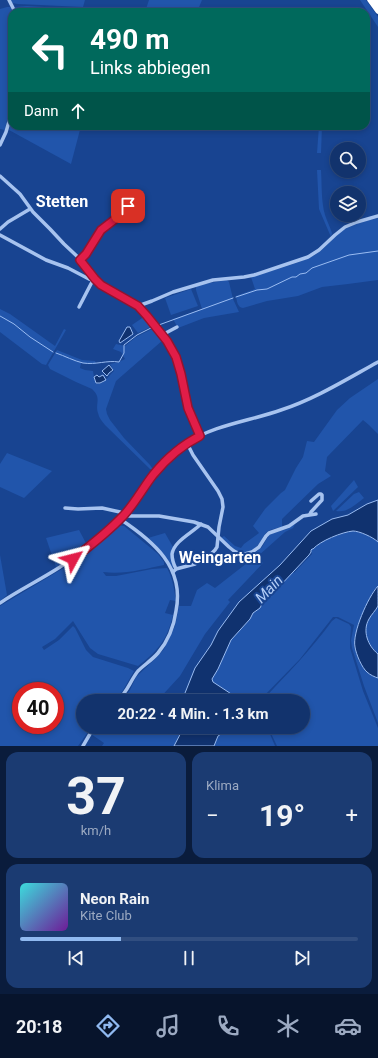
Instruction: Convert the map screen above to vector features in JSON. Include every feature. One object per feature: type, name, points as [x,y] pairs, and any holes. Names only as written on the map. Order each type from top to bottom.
[{"type":"highway","points":[[370,0],[378,10]]},
{"type":"highway","points":[[375,0],[378,4]]},
{"type":"street","points":[[0,145],[8,127]]},
{"type":"street","points":[[0,176],[20,194],[30,209],[80,260],[94,279]]},
{"type":"street","points":[[80,260],[86,254],[101,230],[128,206],[140,200]]},
{"type":"street","points":[[0,229],[8,222],[30,209]]},
{"type":"street","points":[[138,306],[195,285],[213,280],[254,275],[308,257],[319,250],[345,227],[378,216]]},
{"type":"street","points":[[0,235],[46,260],[94,279],[107,289],[138,306],[156,326],[176,357],[188,408],[200,436]]},
{"type":"street","points":[[80,307],[94,279]]},
{"type":"street","points":[[162,335],[177,327]]},
{"type":"street","points":[[0,603],[19,590],[73,559],[106,532],[120,519],[154,474],[169,458],[187,443],[220,428],[261,417],[296,404],[333,387],[378,362]]},
{"type":"street","points":[[174,571],[195,564],[210,555],[215,550],[217,547],[222,503],[219,493],[187,443]]},
{"type":"street","points":[[310,514],[322,500],[322,495],[319,494],[311,501]]},
{"type":"street","points":[[65,508],[102,508],[116,510],[130,516],[165,516],[201,524],[208,527],[234,552],[242,554],[248,554],[259,547],[269,533],[289,526],[303,516],[316,514]]},
{"type":"street","points":[[120,519],[154,545],[174,571]]},
{"type":"street","points":[[124,694],[136,673],[150,662],[161,648],[170,632],[175,618],[178,600],[172,558],[173,552],[183,538],[201,524]]},
{"type":"street","points":[[83,746],[90,734]]},
{"type":"shaded area","points":[[10,0],[85,0],[83,7],[18,4],[12,3]]},
{"type":"shaded area","points":[[149,0],[202,0],[199,8],[146,8]]},
{"type":"shaded area","points":[[360,0],[366,0],[378,17],[378,27],[370,15],[370,8],[365,8]]},
{"type":"shaded area","points":[[27,6],[62,8],[15,8]]},
{"type":"shaded area","points":[[7,7],[11,8],[8,8],[8,115],[5,130],[0,129],[0,9]]},
{"type":"shaded area","points":[[9,130],[80,130],[71,164]]},
{"type":"shaded area","points":[[319,130],[322,130],[321,153],[317,153]]},
{"type":"shaded area","points":[[317,170],[321,170],[323,204],[325,215],[332,233],[331,237],[319,209]]},
{"type":"shaded area","points":[[378,218],[378,280],[322,287],[298,296],[267,301],[243,308],[238,305],[236,296],[255,289],[251,277],[313,256],[321,251],[343,230]]},
{"type":"shaded area","points":[[227,280],[239,312],[204,318],[178,328],[173,319],[202,309],[196,290],[198,285]]},
{"type":"shaded area","points":[[191,289],[198,306],[171,315],[165,298]]},
{"type":"shaded area","points":[[0,309],[10,314],[55,346],[64,329],[66,330],[46,365],[42,364],[0,332]]},
{"type":"shaded area","points":[[145,316],[153,326],[138,333],[132,325]]},
{"type":"shaded area","points":[[154,328],[158,337],[163,340],[116,381],[106,409],[110,420],[124,438],[152,468],[156,468],[155,470],[150,469],[105,425],[98,415],[98,398],[92,389],[50,369],[48,365],[57,350],[82,360],[95,361],[96,364],[81,363],[80,368],[93,371],[96,384],[102,383],[114,371],[110,364],[125,359],[121,352],[113,349],[116,344],[125,346],[136,337]]},
{"type":"shaded area","points":[[378,379],[378,434],[363,420],[327,457],[325,471],[331,476],[318,484],[282,519],[282,527],[272,529],[267,532],[253,550],[248,552],[238,551],[229,546],[221,538],[224,536],[235,546],[241,548],[259,533],[253,526],[265,509],[285,490],[303,457],[307,441],[314,442],[337,410],[350,398]]},
{"type":"shaded area","points":[[7,453],[52,471],[24,498],[0,487],[0,464]]},
{"type":"shaded area","points":[[354,480],[358,487],[333,511],[331,506]]},
{"type":"shaded area","points":[[359,492],[364,498],[347,510],[336,511],[354,494]]},
{"type":"shaded area","points":[[295,524],[293,528],[285,532],[258,556],[263,563],[228,600],[230,602],[205,634],[180,676],[163,694],[127,694],[136,677],[164,649],[175,626],[179,606],[191,606],[197,590],[207,583],[215,588],[247,563],[242,557],[249,556],[256,552],[262,547],[269,535],[287,529]]},
{"type":"shaded area","points":[[117,525],[124,526],[158,554],[164,562],[164,565],[126,572],[103,572],[106,576],[116,576],[152,569],[167,568],[172,580],[176,601],[170,600],[165,613],[173,615],[171,624],[161,644],[138,666],[98,654],[90,648],[73,621],[55,639],[42,647],[44,650],[59,640],[73,626],[86,650],[93,657],[134,671],[122,692],[120,694],[76,694],[76,734],[87,734],[78,746],[0,746],[0,606],[67,566],[84,554]]},
{"type":"shaded area","points":[[79,530],[87,545],[56,567],[46,538]]},
{"type":"shaded area","points":[[352,531],[359,532],[373,538],[378,542],[378,586],[374,590],[355,637],[354,647],[360,662],[367,672],[378,678],[378,723],[352,648],[351,640],[354,625],[338,617],[333,617],[300,659],[266,694],[231,694],[213,682],[212,678],[218,669],[231,640],[250,619],[253,613],[260,608],[271,592],[278,588],[293,572],[294,573],[312,554],[311,550],[323,540]]},
{"type":"shaded area","points":[[165,533],[173,547],[174,567],[172,567],[161,551],[148,538]]},
{"type":"shaded area","points":[[0,555],[7,595],[0,601]]},
{"type":"shaded area","points":[[378,606],[378,654],[372,648],[368,640],[366,635],[366,626],[367,622]]},
{"type":"shaded area","points":[[336,618],[349,624],[351,627],[350,648],[363,691],[378,728],[378,746],[277,746],[271,734],[310,734],[310,694],[268,694],[316,642]]},
{"type":"shaded area","points":[[91,734],[180,734],[174,746],[102,746],[104,743]]},
{"type":"shaded area","points":[[221,734],[270,734],[275,746],[214,746],[218,736]]},
{"type":"water","points":[[127,327],[130,327],[133,334],[120,343],[119,341]]},
{"type":"water","points":[[109,365],[113,370],[107,376],[102,371]]},
{"type":"water","points":[[97,375],[99,377],[103,375],[106,380],[96,383],[94,377]]},
{"type":"water","name":"Main","points":[[378,500],[378,542],[373,538],[353,531],[337,535],[312,549],[309,555],[278,588],[271,592],[260,608],[253,613],[250,619],[231,640],[212,679],[213,682],[231,694],[185,694],[195,668],[211,645],[218,631],[239,602],[280,565],[311,531],[332,519],[348,515],[367,504]]},
{"type":"water","points":[[378,586],[378,606],[369,619],[366,633],[371,647],[378,654],[378,678],[370,674],[363,667],[355,647],[355,641],[358,624],[370,598]]},
{"type":"water","points":[[180,734],[221,734],[218,736],[214,746],[174,746]]},
{"type":"waterway","points":[[236,297],[257,290],[267,289],[292,277],[306,273],[312,268],[349,255],[378,251]]},
{"type":"waterway","points":[[156,326],[233,298]]},
{"type":"waterway","points":[[0,316],[14,324],[30,337],[53,352]]},
{"type":"waterway","points":[[56,353],[83,363],[119,362],[124,353],[124,345],[137,335],[153,327]]},
{"type":"district","name":"Stetten","points":[[62,201]]},
{"type":"district","name":"Weingarten","points":[[220,557]]},
{"type":"route","points":[[73,559],[111,528],[123,515],[154,474],[169,458],[187,443],[200,436],[188,408],[176,357],[167,341],[138,306],[101,285],[80,260],[86,254],[94,239],[104,226],[110,224],[128,206]]}]
